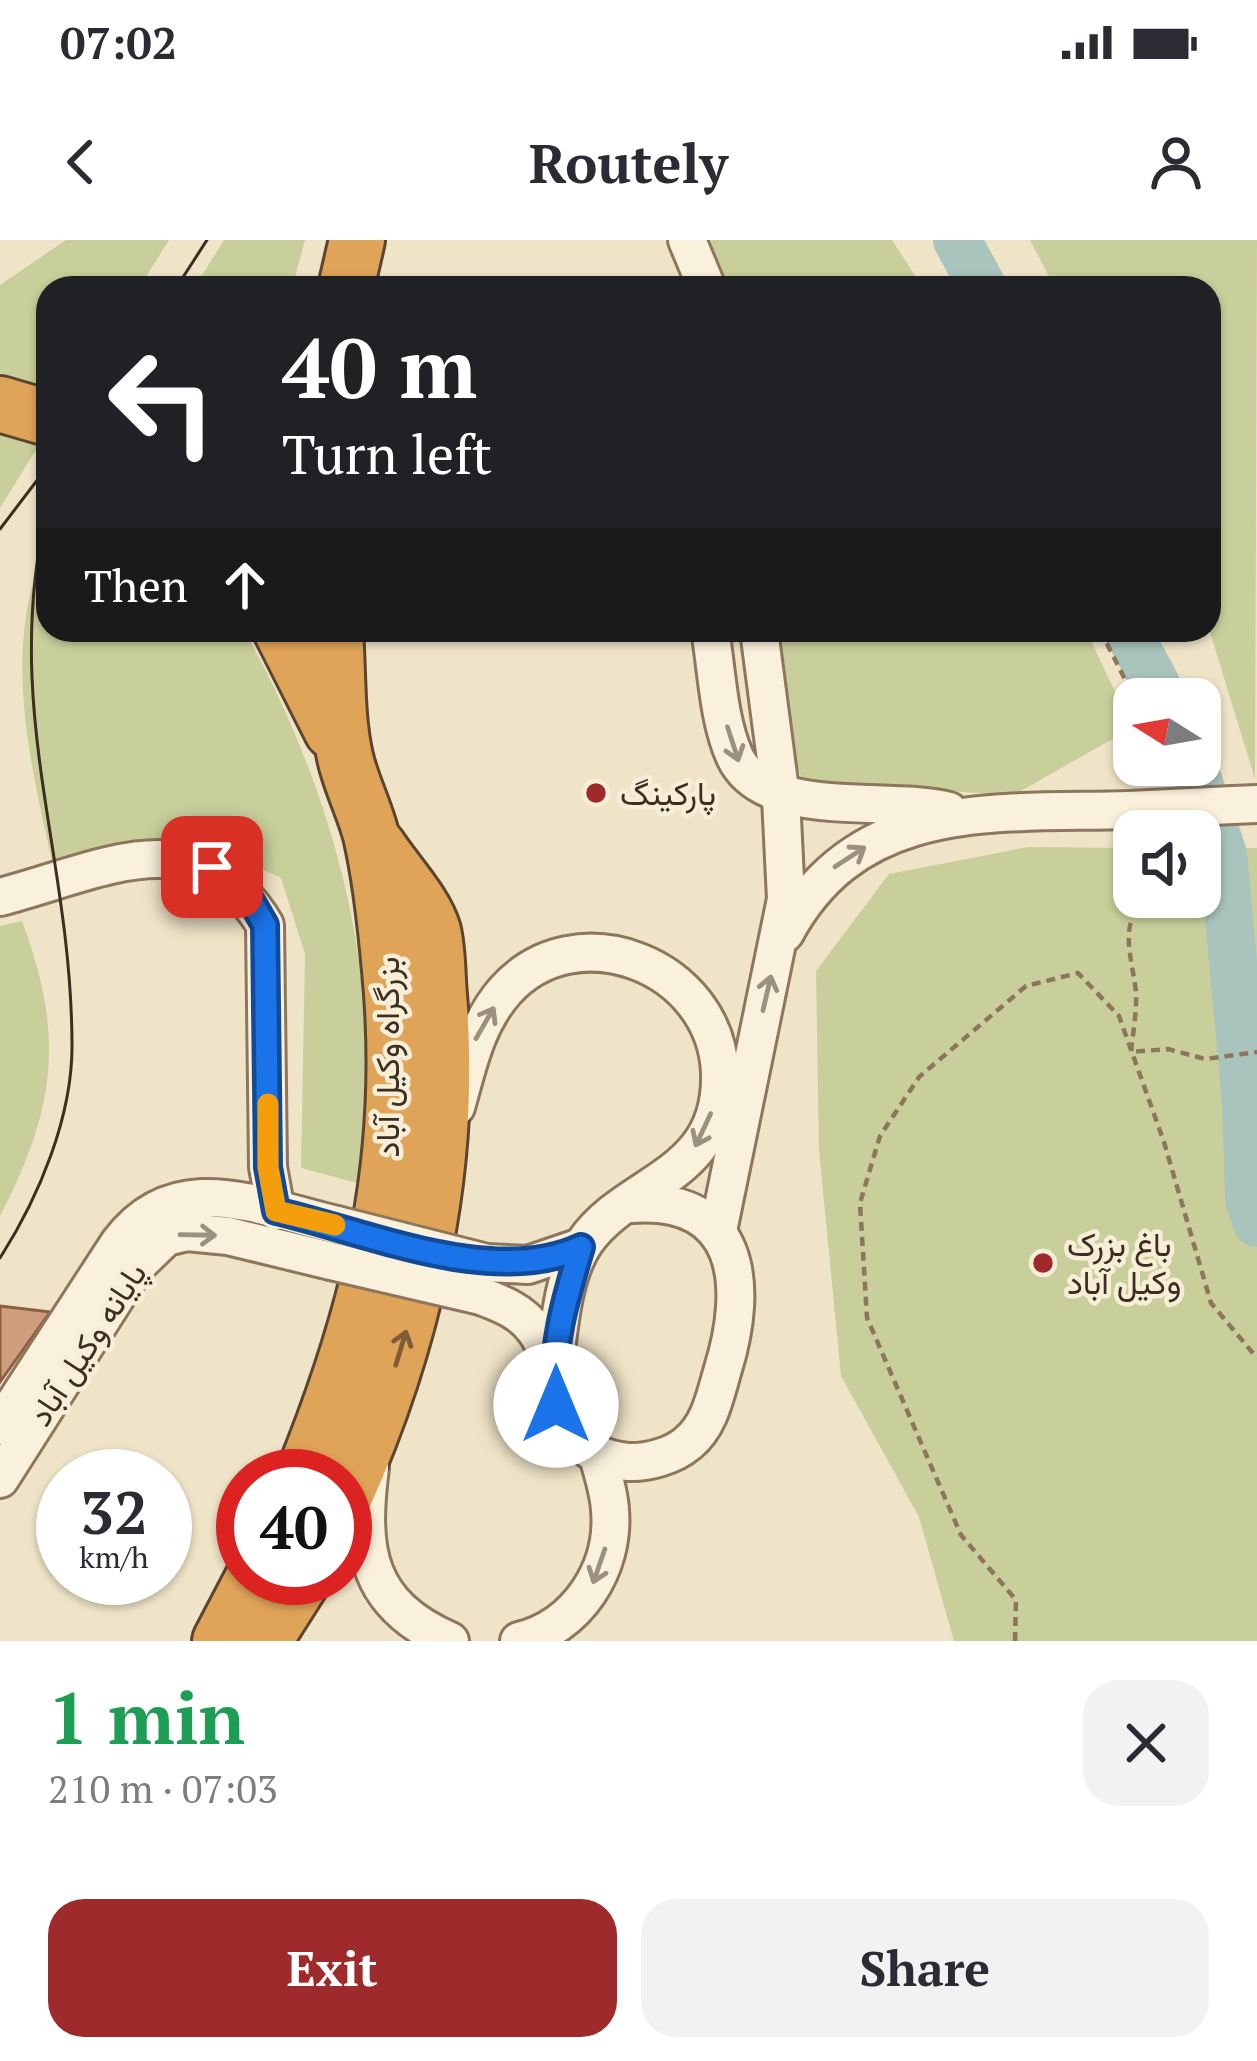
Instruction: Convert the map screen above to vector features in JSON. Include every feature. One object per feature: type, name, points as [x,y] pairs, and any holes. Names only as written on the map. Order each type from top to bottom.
[{"type":"highway","points":[[348,276],[356,240]]},
{"type":"highway","points":[[0,404],[36,414]]},
{"type":"highway","points":[[287,642],[344,754]]},
{"type":"highway","name":"بزرگراه وکیل آباد","points":[[314,1449],[370,1291],[386,1204],[393,1072],[390,972],[371,836],[344,754],[336,642]]},
{"type":"highway","points":[[366,1449],[408,1326],[437,1174],[444,1054],[433,928],[371,836]]},
{"type":"highway","points":[[220,1641],[239,1605]]},
{"type":"highway","points":[[264,1641],[287,1605]]},
{"type":"street","points":[[712,642],[734,756],[750,781],[781,798],[918,803],[964,815]]},
{"type":"street","points":[[718,1232],[786,898],[781,798],[761,642]]},
{"type":"street","points":[[777,946],[803,899],[833,868],[912,825],[964,815],[1245,804]]},
{"type":"street","points":[[0,897],[161,855],[212,867],[247,894],[265,925],[268,1167],[276,1211]]},
{"type":"street","points":[[437,1174],[477,1032],[508,988],[552,962],[603,953],[649,964],[688,990],[713,1031],[720,1076],[709,1124],[685,1166],[601,1220],[581,1247],[562,1310],[553,1373],[556,1405],[572,1433],[597,1453],[628,1462],[660,1459],[688,1444],[708,1419],[727,1356],[737,1292],[734,1260],[718,1232],[693,1211],[662,1202],[631,1204]]},
{"type":"street","points":[[236,1201],[268,1167]]},
{"type":"street","name":"پایانه وکیل آباد","points":[[0,1426],[135,1222],[160,1205],[189,1197],[236,1201],[276,1211],[334,1243]]},
{"type":"street","name":"پایانه وکیل آباد","points":[[0,1479],[135,1267],[166,1238],[187,1232],[334,1243]]},
{"type":"street","points":[[334,1243],[484,1279],[537,1332],[553,1373]]},
{"type":"street","points":[[484,1279],[581,1247]]},
{"type":"street","points":[[376,1427],[363,1522],[368,1558],[382,1589],[401,1612],[450,1641]]},
{"type":"street","points":[[519,1641],[538,1636],[578,1610],[602,1569],[611,1512],[597,1453]]},
{"type":"path","points":[[1106,642],[1124,678]]},
{"type":"path","points":[[1131,918],[1126,947],[1136,994],[1131,1052]]},
{"type":"path","points":[[1015,1641],[1016,1600],[961,1535],[867,1318],[860,1203],[880,1136],[919,1077],[1026,986],[1078,973],[1119,1016],[1211,1303],[1257,1358]]},
{"type":"path","points":[[1131,1052],[1168,1049],[1205,1059],[1257,1052]]},
{"type":"green space","points":[[66,240],[169,240],[146,276],[36,276],[36,384],[0,373],[0,285]]},
{"type":"green space","points":[[224,240],[305,240],[295,276],[202,276]]},
{"type":"green space","points":[[701,240],[892,240],[915,276],[715,276]]},
{"type":"green space","points":[[1030,240],[1257,240],[1255,779],[1213,642],[1221,642],[1221,276],[1049,276]]},
{"type":"green space","points":[[0,431],[36,439],[36,450],[0,508]]},
{"type":"green space","points":[[36,573],[36,642],[250,642],[305,759],[348,898],[367,1040],[368,1112],[361,1184],[301,1168],[305,954],[281,878],[219,854],[169,848],[54,870],[24,705],[22,663]]},
{"type":"green space","points":[[772,642],[1092,642],[1113,688],[1113,739],[1012,796],[803,779],[786,752]]},
{"type":"green space","name":"باغ بزرک وکیل آباد","points":[[1028,847],[1113,848],[1113,918],[1221,918],[1221,848],[1257,848],[1257,1641],[954,1641],[919,1517],[841,1376],[819,1150],[816,971],[889,874]]},
{"type":"green space","points":[[22,921],[45,1001],[48,1071],[33,1140],[0,1216],[0,926]]},
{"type":"building","points":[[0,1306],[50,1312],[0,1382]]},
{"type":"waterway","points":[[957,240],[976,276]]},
{"type":"waterway","points":[[1133,642],[1153,678]]},
{"type":"waterway","points":[[1200,786],[1223,854],[1246,1101],[1249,1200],[1257,1223]]},
{"type":"tram line","points":[[184,276],[207,240]]},
{"type":"tram line","points":[[0,529],[36,482]]},
{"type":"tram line","points":[[0,1258],[51,1155],[71,1071],[69,972],[34,712],[31,646],[36,571]]},
{"type":"slow traffic","points":[[268,1104],[268,1167],[276,1211],[335,1225]]},
{"type":"place","name":"پارکینگ","points":[[596,793]]},
{"type":"place","name":"باغ بزرک وکیل آباد","points":[[1043,1263]]},
{"type":"route","points":[[212,867],[247,894],[265,925],[268,1167],[276,1211],[487,1263],[528,1265],[581,1247],[557,1341],[556,1405]]}]
